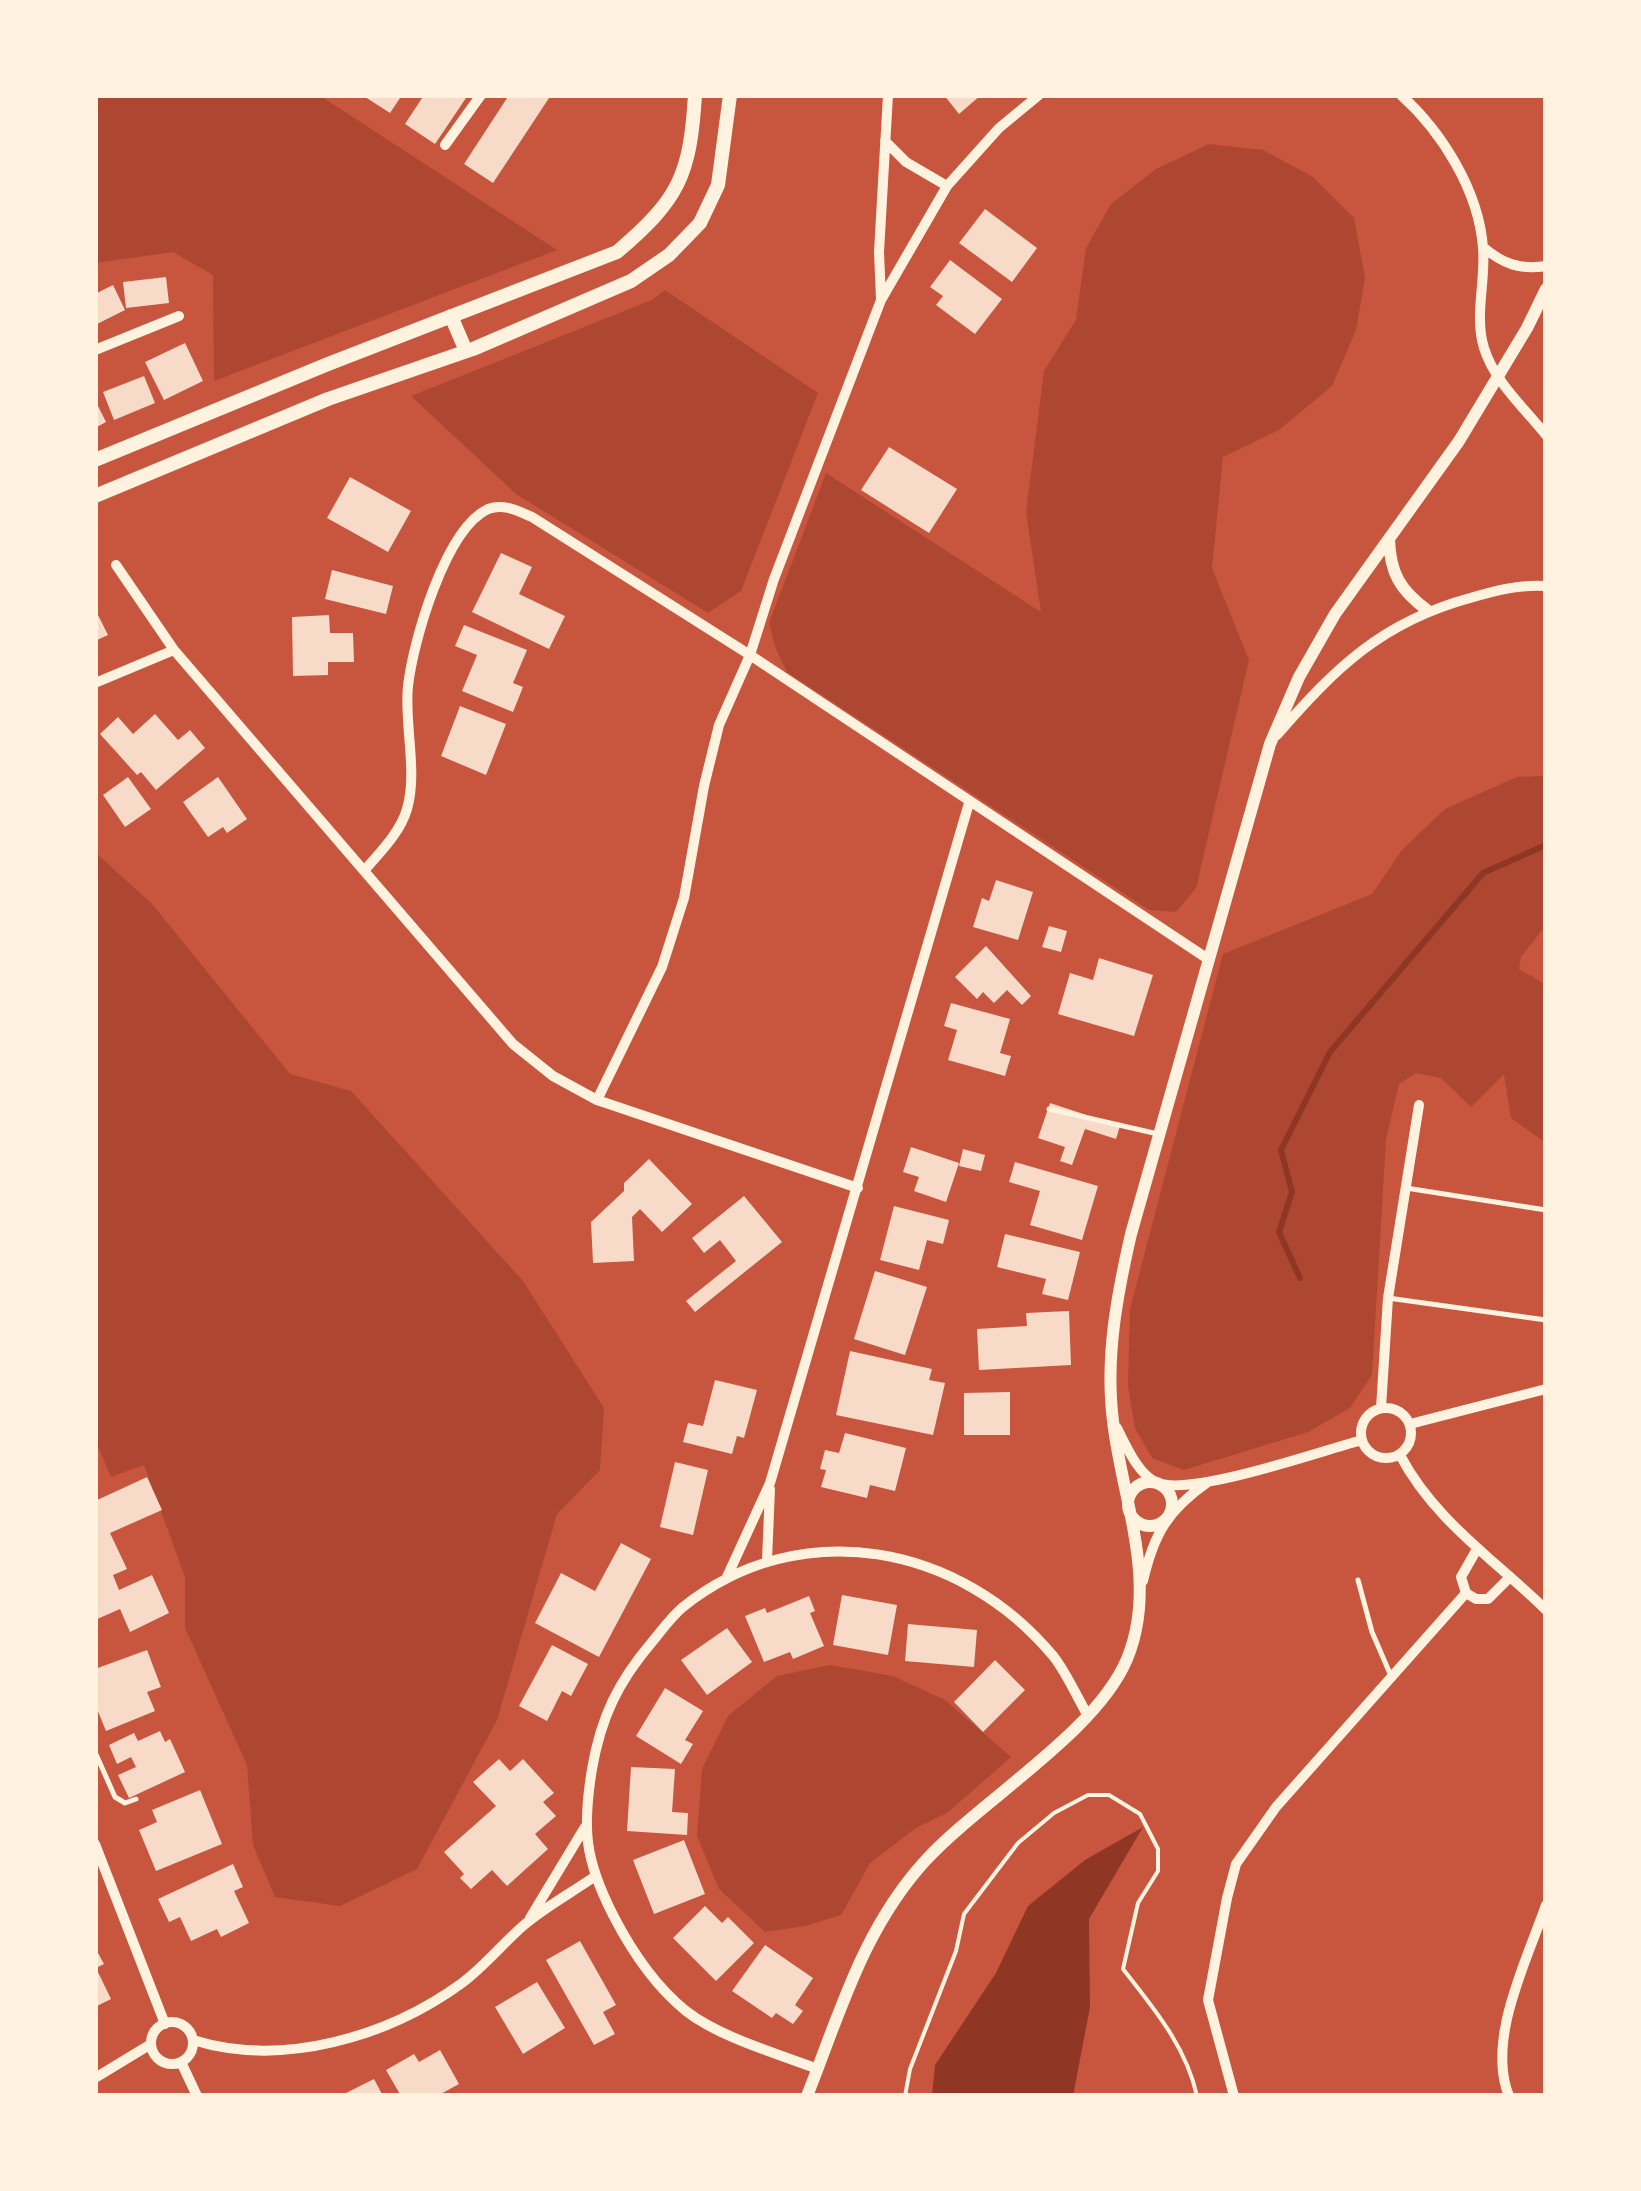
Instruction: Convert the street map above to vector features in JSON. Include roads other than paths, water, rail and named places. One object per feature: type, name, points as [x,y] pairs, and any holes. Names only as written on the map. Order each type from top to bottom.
[{"type":"main road","points":[[95,460],[617,252],[650,224],[680,183],[692,140],[695,95]]},
{"type":"main road","points":[[95,496],[328,399],[466,351],[631,281],[670,254],[700,223],[718,185],[730,95]]},
{"type":"main road","points":[[452,316],[466,351]]},
{"type":"street","points":[[445,145],[481,95]]},
{"type":"street","points":[[881,300],[878,252],[888,95]]},
{"type":"street","points":[[597,1100],[662,967],[684,898],[719,725],[750,655],[774,579],[881,300],[947,186],[999,128],[1039,95]]},
{"type":"street","points":[[1401,95],[1447,148],[1473,201],[1484,247],[1480,330],[1488,360],[1546,435]]},
{"type":"street","points":[[885,141],[906,162],[947,186]]},
{"type":"street","points":[[1484,247],[1498,260],[1516,268],[1546,266]]},
{"type":"street","points":[[807,2096],[859,1960],[886,1912],[925,1861],[1088,1716],[1113,1688],[1126,1660],[1137,1630],[1140,1594],[1138,1555],[1113,1421],[1114,1308],[1158,1134],[1270,744],[1299,677],[1335,614],[1459,441],[1546,290]]},
{"type":"street","points":[[95,350],[178,316]]},
{"type":"street","points":[[364,871],[393,838],[408,807],[408,687],[422,620],[443,564],[468,525],[488,509],[508,506],[532,517],[750,655],[1208,959]]},
{"type":"street","points":[[1389,539],[1396,580],[1408,596],[1428,610]]},
{"type":"street","points":[[116,565],[174,650],[513,1044],[553,1076],[597,1100],[858,1188]]},
{"type":"street","points":[[1270,744],[1318,688],[1366,646],[1428,610],[1493,592],[1546,586]]},
{"type":"street","points":[[95,684],[174,650]]},
{"type":"street","points":[[725,1580],[770,1482],[970,804]]},
{"type":"street","points":[[1381,1408],[1388,1298],[1419,1106]]},
{"type":"street","points":[[1410,1424],[1546,1389]]},
{"type":"street","points":[[1381,1408],[1402,1412],[1410,1424],[1411,1441],[1400,1454],[1385,1459],[1365,1448],[1361,1432],[1367,1417],[1381,1408]]},
{"type":"street","points":[[1113,1421],[1138,1465],[1171,1498],[1170,1513],[1148,1559],[1140,1594]]},
{"type":"street","points":[[1128,1507],[1135,1487],[1149,1482],[1209,1482],[1362,1440]]},
{"type":"street","points":[[1400,1454],[1414,1482],[1433,1506],[1546,1610]]},
{"type":"street","points":[[766,1560],[770,1482]]},
{"type":"street","points":[[1128,1507],[1139,1523],[1154,1525],[1209,1482]]},
{"type":"street","points":[[818,2068],[747,2043],[686,2012],[632,1952],[594,1877],[584,1827],[599,1727],[632,1666],[681,1608],[766,1560],[830,1550],[887,1554],[953,1576],[1000,1604],[1055,1658],[1088,1716]]},
{"type":"street","points":[[1477,1550],[1461,1577],[1466,1593],[1476,1599],[1488,1598],[1509,1578]]},
{"type":"street","points":[[1234,2096],[1208,2000],[1236,1864],[1276,1807],[1466,1593]]},
{"type":"street","points":[[527,1923],[584,1827]]},
{"type":"street","points":[[95,1844],[166,2024]]},
{"type":"street","points":[[193,2040],[227,2050],[287,2050],[348,2038],[408,2016],[463,1982],[527,1923],[594,1877]]},
{"type":"street","points":[[1509,2096],[1501,2053],[1509,2013],[1546,1906]]},
{"type":"street","points":[[166,2024],[180,2024],[193,2040],[191,2053],[182,2062],[162,2061],[152,2044],[155,2032],[166,2024]]},
{"type":"street","points":[[95,2078],[152,2044]]},
{"type":"street","points":[[182,2062],[196,2096]]},
{"type":"lane","points":[[1050,1108],[1158,1134]]},
{"type":"lane","points":[[1406,1188],[1546,1210]]},
{"type":"lane","points":[[1388,1298],[1546,1320]]},
{"type":"lane","points":[[1358,1580],[1372,1632],[1392,1678]]},
{"type":"lane","points":[[95,1752],[115,1796],[124,1803],[136,1799]]},
{"type":"lane","points":[[95,1774],[102,1767]]},
{"type":"waterway","points":[[1300,1278],[1279,1232],[1292,1192],[1281,1150],[1330,1052],[1483,873],[1546,845]]}]
